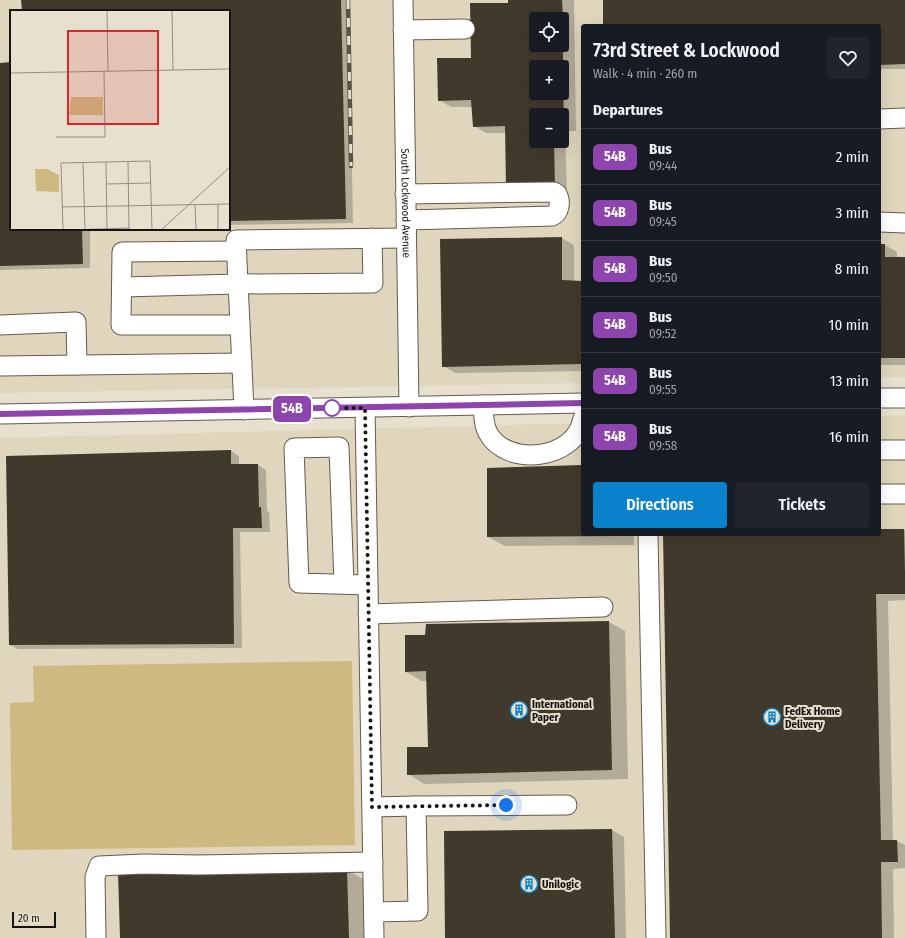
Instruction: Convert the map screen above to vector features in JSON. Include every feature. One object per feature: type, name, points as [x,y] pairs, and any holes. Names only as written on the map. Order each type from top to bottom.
[{"type":"street","name":"South Lockwood Avenue","points":[[403,0],[409,407]]},
{"type":"street","points":[[403,30],[465,29]]},
{"type":"street","points":[[881,119],[905,118]]},
{"type":"street","points":[[244,410],[236,240],[372,238],[406,229],[552,216],[558,211],[559,197],[554,192],[405,194]]},
{"type":"street","points":[[881,222],[905,223]]},
{"type":"street","points":[[122,287],[373,283],[372,238]]},
{"type":"street","points":[[236,251],[122,252],[121,325],[240,325]]},
{"type":"street","points":[[0,325],[76,322],[77,366]]},
{"type":"street","points":[[0,366],[242,363]]},
{"type":"street","points":[[881,398],[905,398]]},
{"type":"street","points":[[0,414],[581,403]]},
{"type":"street","points":[[483,405],[485,427],[492,439],[501,447],[519,453],[546,453],[558,450],[569,443],[576,435],[581,425]]},
{"type":"street","points":[[365,408],[374,938]]},
{"type":"street","points":[[344,584],[339,447],[294,448],[299,583],[368,585]]},
{"type":"street","points":[[881,450],[905,450]]},
{"type":"street","points":[[881,494],[905,494]]},
{"type":"street","points":[[648,536],[656,938]]},
{"type":"street","points":[[368,614],[603,608]]},
{"type":"street","points":[[372,807],[567,805]]},
{"type":"street","points":[[374,912],[418,911],[416,806]]},
{"type":"street","points":[[96,938],[95,877],[99,866],[144,864],[373,862]]},
{"type":"shaded area","points":[[0,0],[905,0],[905,377],[881,377],[881,24],[581,24],[581,383],[0,393]]},
{"type":"shaded area","points":[[905,415],[905,938],[0,938],[0,438],[581,423],[581,536],[881,536],[881,416]]},
{"type":"shaded area","points":[[352,661],[355,845],[12,850],[10,703],[34,702],[33,666]]},
{"type":"building","points":[[21,0],[341,0],[346,219],[230,221],[230,10],[22,10]]},
{"type":"building","points":[[508,0],[562,0],[563,12],[529,12],[529,52],[563,52],[563,60],[529,60],[529,100],[564,100],[564,108],[529,108],[529,148],[554,148],[555,185],[506,187],[505,126],[473,127],[471,100],[438,101],[437,58],[471,58],[470,3],[508,3]]},
{"type":"building","points":[[603,0],[905,0],[905,64],[881,65],[881,24],[603,24]]},
{"type":"building","points":[[10,62],[10,230],[82,230],[83,264],[0,266],[0,63]]},
{"type":"building","points":[[562,237],[562,280],[581,281],[581,364],[442,367],[440,239]]},
{"type":"building","points":[[881,244],[885,244],[885,257],[905,257],[905,358],[881,358]]},
{"type":"building","points":[[231,450],[231,464],[258,464],[259,507],[261,507],[262,528],[233,528],[234,644],[9,645],[6,456]]},
{"type":"building","points":[[581,465],[581,536],[618,536],[487,537],[487,468]]},
{"type":"building","name":"FedEx Home Delivery","points":[[881,529],[904,529],[905,594],[876,594],[881,840],[897,840],[898,862],[881,862],[882,938],[670,938],[663,536],[881,536]]},
{"type":"building","name":"International Paper","points":[[609,621],[612,770],[407,775],[407,747],[428,747],[426,671],[405,672],[405,635],[425,635],[426,624]]},
{"type":"building","name":"Unilogic","points":[[612,829],[615,938],[445,938],[444,831]]},
{"type":"building","points":[[347,869],[349,938],[120,938],[118,872]]},
{"type":"railway","points":[[348,0],[351,166]]},
{"type":"bus line","name":"54B","points":[[0,414],[581,403]]},
{"type":"place","name":"International Paper","points":[[519,710]]},
{"type":"place","name":"FedEx Home Delivery","points":[[772,717]]},
{"type":"place","name":"Unilogic","points":[[529,884]]},
{"type":"route","points":[[332,408],[365,408],[372,807],[506,805]]}]
